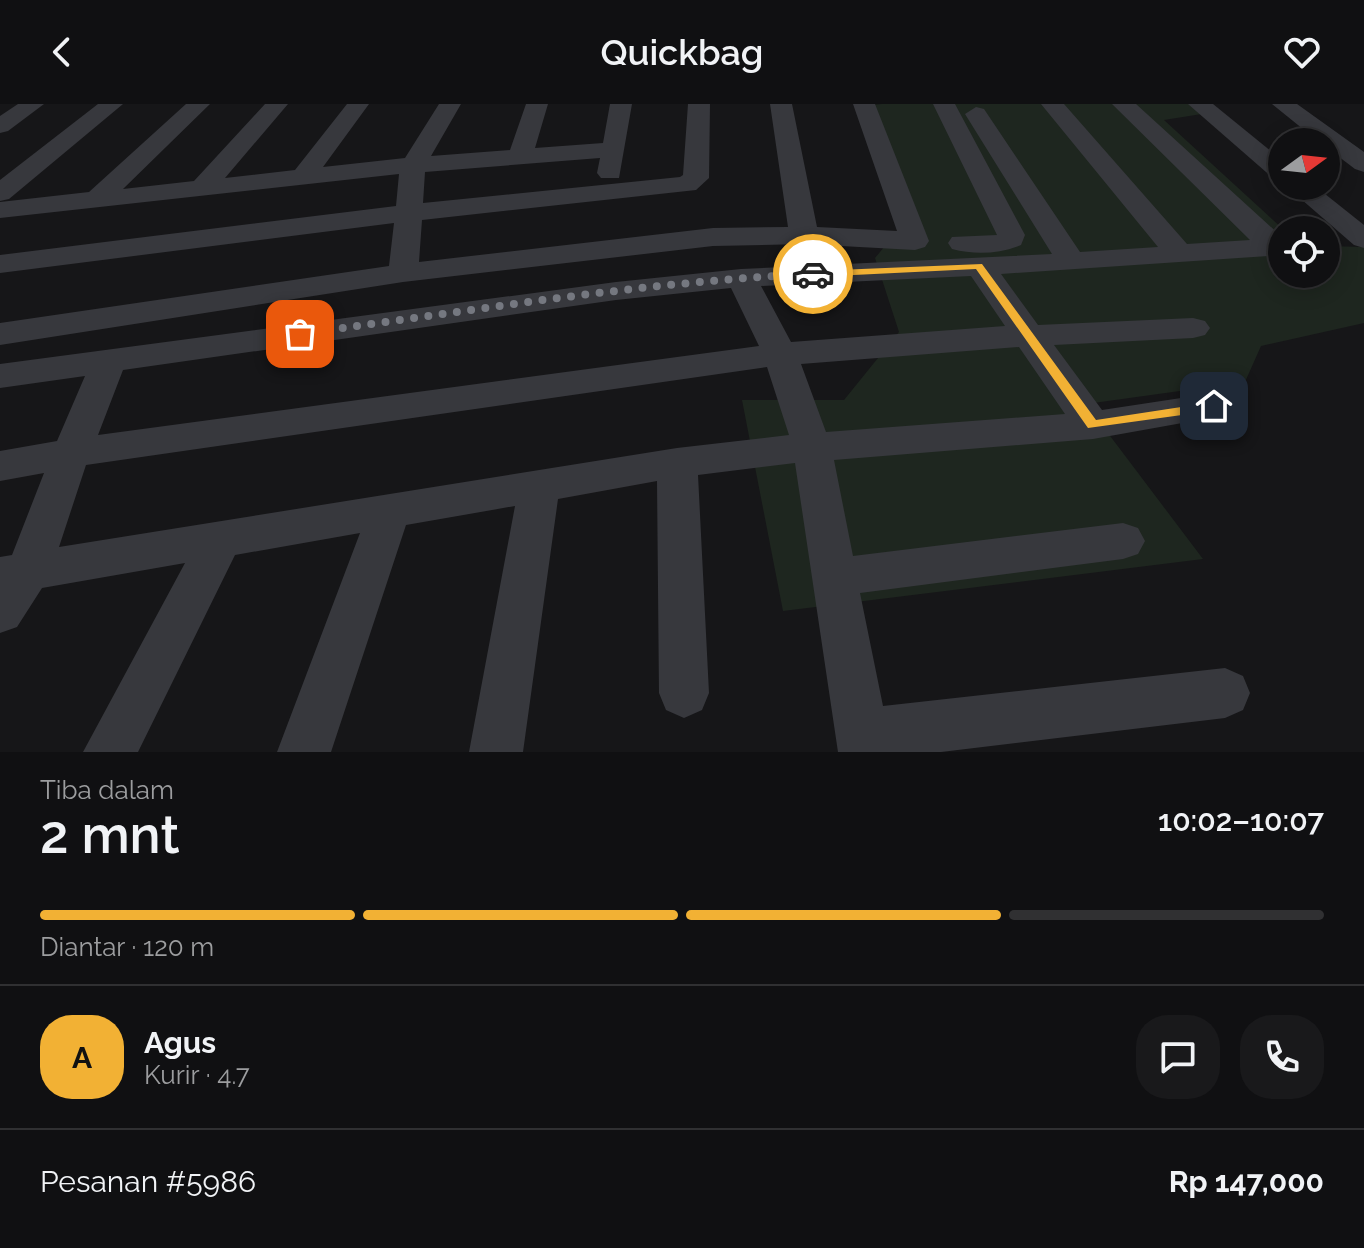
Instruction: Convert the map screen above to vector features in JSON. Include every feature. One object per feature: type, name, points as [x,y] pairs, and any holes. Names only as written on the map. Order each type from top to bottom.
[{"type":"street","points":[[0,126],[33,104]]},
{"type":"street","points":[[0,193],[112,104]]},
{"type":"street","points":[[97,199],[199,104]]},
{"type":"street","points":[[203,187],[277,104]]},
{"type":"street","points":[[303,177],[358,104]]},
{"type":"street","points":[[403,273],[406,213],[413,165],[450,104]]},
{"type":"street","points":[[520,157],[537,104]]},
{"type":"street","points":[[608,191],[621,104]]},
{"type":"street","points":[[0,264],[406,213],[695,181],[699,104]]},
{"type":"street","points":[[781,104],[804,235]]},
{"type":"street","points":[[864,104],[915,241]]},
{"type":"street","points":[[0,334],[403,273],[713,237],[804,235],[998,244],[1011,239],[944,104]]},
{"type":"street","points":[[971,104],[1007,167],[1072,262]]},
{"type":"street","points":[[1052,104],[1180,254]]},
{"type":"street","points":[[1123,104],[1268,237]]},
{"type":"street","points":[[1199,104],[1268,161]]},
{"type":"street","points":[[1283,104],[1364,164]]},
{"type":"street","points":[[0,210],[413,165],[613,150]]},
{"type":"street","points":[[1316,200],[1364,240]]},
{"type":"street","points":[[1340,243],[1364,240]]},
{"type":"street","points":[[0,376],[616,291],[741,278],[1072,262],[1268,247]]},
{"type":"street","points":[[606,250],[616,291]]},
{"type":"street","points":[[979,266],[1093,425]]},
{"type":"street","points":[[741,278],[780,354],[812,447],[864,744],[1225,693]]},
{"type":"street","points":[[0,466],[71,453],[780,354],[1193,328]]},
{"type":"street","points":[[0,612],[110,359]]},
{"type":"street","points":[[15,573],[677,463],[812,447],[1093,425],[1214,406]]},
{"type":"street","points":[[677,463],[684,693]]},
{"type":"street","points":[[496,752],[539,486]]},
{"type":"street","points":[[304,752],[390,510]]},
{"type":"street","points":[[110,752],[221,538]]},
{"type":"street","points":[[837,577],[1123,541]]},
{"type":"shaded area","points":[[1197,104],[1208,113],[1164,120],[1269,216],[1268,288],[1340,288],[1340,246],[1364,247],[1364,323],[1261,346],[1245,382],[1086,404],[1203,559],[783,611],[742,400],[844,400],[899,332],[875,258],[909,217],[859,106]]},
{"type":"way so far","points":[[300,334],[616,291],[813,274]]},
{"type":"route","points":[[813,274],[979,266],[1093,425],[1214,406]]}]
